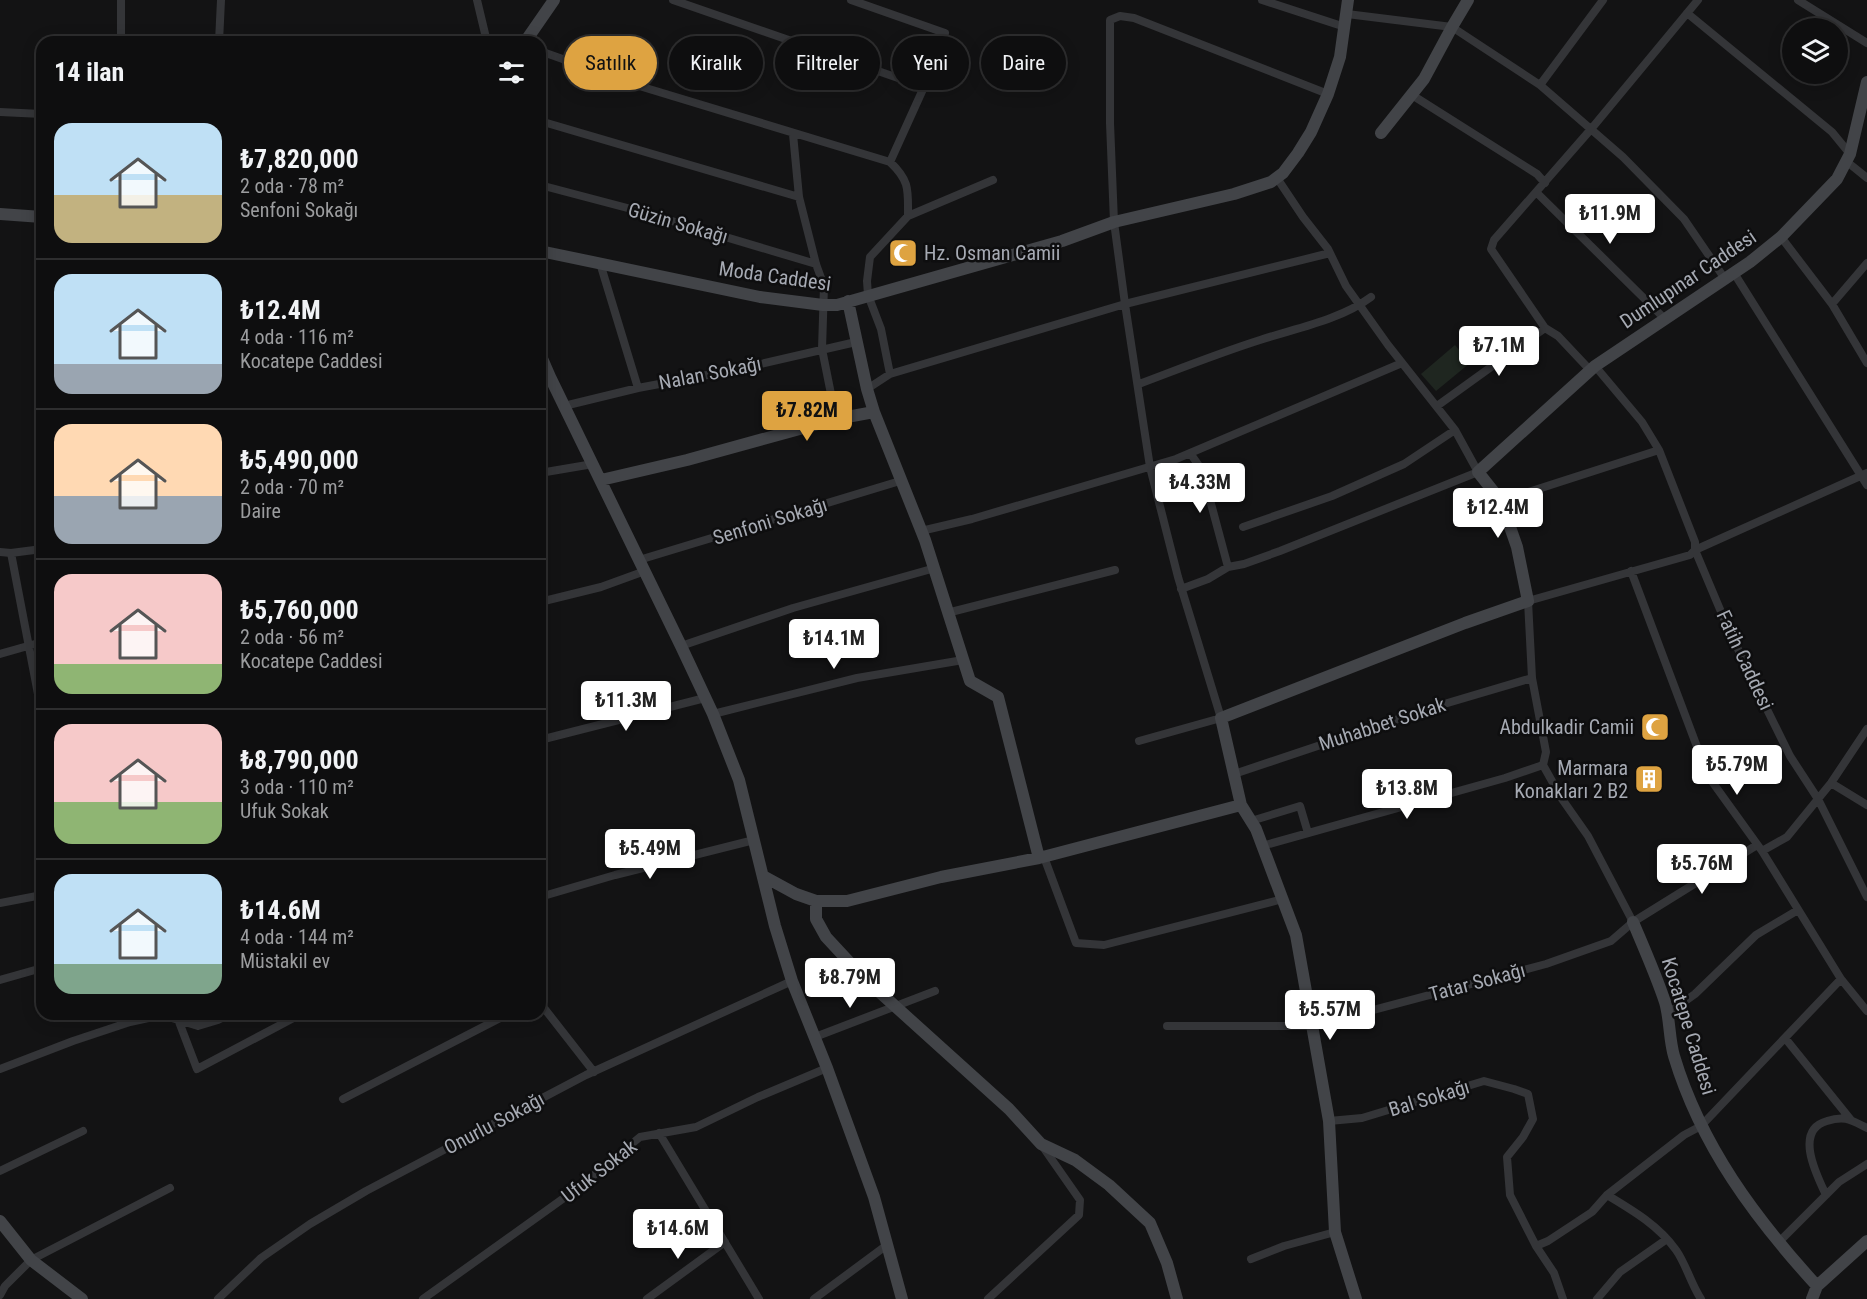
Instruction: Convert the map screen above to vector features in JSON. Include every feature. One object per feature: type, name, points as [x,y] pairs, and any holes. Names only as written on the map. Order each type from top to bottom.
[{"type":"street","points":[[121,0],[121,36]]},
{"type":"street","points":[[219,36],[221,0]]},
{"type":"street","points":[[477,0],[486,36]]},
{"type":"street","points":[[529,36],[554,0]]},
{"type":"street","points":[[673,0],[892,76]]},
{"type":"street","points":[[851,0],[945,33],[944,36]]},
{"type":"street","points":[[1262,0],[1346,21],[1452,27],[1540,85],[1592,128],[1684,219],[1729,276],[1865,474],[1867,484]]},
{"type":"street","points":[[1348,0],[1340,57],[1328,94],[1311,132],[1278,178],[1330,253],[1346,286],[1402,363],[1455,430],[1478,472],[1501,501],[1516,547],[1528,601],[1532,678],[1546,752],[1543,765],[1587,836],[1633,922]]},
{"type":"street","points":[[1381,133],[1424,79],[1468,0]]},
{"type":"street","points":[[1540,85],[1603,0]]},
{"type":"street","points":[[1664,318],[1536,192],[1698,0]]},
{"type":"street","points":[[1798,0],[1867,43]]},
{"type":"street","points":[[1687,13],[1832,132],[1848,157],[1867,178]]},
{"type":"street","points":[[1328,94],[1134,18],[1120,16],[1110,20],[1110,123],[1114,222],[1150,467],[1181,589],[1221,718],[1241,805],[1262,846],[1296,935],[1329,1121],[1335,1232],[1356,1299]]},
{"type":"street","points":[[546,53],[636,86],[890,162],[908,183],[908,216]]},
{"type":"street","name":"Dumlupınar Caddesi","points":[[1478,472],[1592,368],[1729,276],[1781,237],[1837,179],[1848,157],[1867,82]]},
{"type":"street","points":[[890,162],[923,90]]},
{"type":"street","points":[[1412,95],[1537,174],[1545,183]]},
{"type":"street","points":[[0,112],[36,114]]},
{"type":"street","points":[[546,124],[799,197]]},
{"type":"street","points":[[793,134],[799,197],[824,286],[822,349],[836,419]]},
{"type":"street","name":"Moda Caddesi","points":[[546,252],[760,297],[837,305],[1062,241],[1114,222],[1234,194],[1278,178]]},
{"type":"street","points":[[891,374],[880,329],[868,295],[870,257],[908,216],[993,180]]},
{"type":"street","name":"Güzin Sokağı","points":[[546,187],[635,210],[816,264]]},
{"type":"street","name":"Fatih Caddesi","points":[[1536,192],[1494,240],[1491,249],[1545,328],[1592,368],[1642,422],[1659,450],[1695,542],[1695,550],[1727,626],[1790,756],[1818,799],[1867,897]]},
{"type":"street","points":[[0,214],[36,217]]},
{"type":"street","points":[[1781,237],[1832,304],[1867,363]]},
{"type":"street","points":[[867,389],[891,374],[1125,304],[1330,253]]},
{"type":"street","points":[[1832,304],[1867,263]]},
{"type":"street","points":[[600,264],[638,388]]},
{"type":"street","points":[[1139,384],[1360,305],[1371,297]]},
{"type":"street","points":[[848,301],[874,412],[935,568],[947,613],[970,681],[998,697],[1041,857],[1077,943],[1104,945],[1283,899]]},
{"type":"street","points":[[1437,406],[1545,328]]},
{"type":"street","name":"Nalan Sokağı","points":[[564,406],[856,342]]},
{"type":"street","points":[[921,531],[972,519],[1150,467],[1190,453],[1402,363]]},
{"type":"street","points":[[546,379],[564,406],[681,646],[713,714],[739,780],[775,926],[792,981],[827,1068],[874,1197],[902,1299]]},
{"type":"street","points":[[601,480],[687,460],[836,419],[874,412]]},
{"type":"street","points":[[1243,526],[1332,496],[1394,468],[1455,430]]},
{"type":"street","points":[[1501,501],[1659,450]]},
{"type":"street","points":[[1190,453],[1202,470],[1228,567]]},
{"type":"street","points":[[546,472],[593,464]]},
{"type":"street","points":[[1181,589],[1208,579],[1228,567],[1280,551],[1478,472]]},
{"type":"street","points":[[1139,741],[1221,718],[1454,627],[1528,601],[1690,555],[1695,550],[1865,474]]},
{"type":"street","name":"Senfoni Sokağı","points":[[546,601],[601,587],[642,566],[900,481]]},
{"type":"street","points":[[0,552],[36,550]]},
{"type":"street","points":[[11,553],[36,685]]},
{"type":"street","points":[[681,646],[794,608],[935,568]]},
{"type":"street","points":[[947,613],[1115,570]]},
{"type":"street","points":[[1631,572],[1708,777],[1759,848],[1841,979],[1867,1011]]},
{"type":"street","points":[[0,654],[36,643]]},
{"type":"street","points":[[713,714],[857,678],[963,660]]},
{"type":"street","name":"Muhabbet Sokak","points":[[1234,774],[1434,707],[1532,678]]},
{"type":"street","points":[[546,738],[705,698]]},
{"type":"street","name":"Tatar Sokağı","points":[[1167,1026],[1313,1026],[1588,951],[1611,941],[1633,922],[1759,848],[1787,837],[1831,783],[1867,729]]},
{"type":"street","points":[[1262,846],[1494,781],[1543,765]]},
{"type":"street","points":[[1831,783],[1867,805]]},
{"type":"street","points":[[763,876],[796,894],[816,901],[847,901],[941,877],[1041,857],[1241,805]]},
{"type":"street","points":[[1251,821],[1300,806],[1308,833]]},
{"type":"street","points":[[546,895],[615,875],[754,840]]},
{"type":"street","points":[[0,903],[36,895]]},
{"type":"street","points":[[816,901],[816,919],[826,937],[865,979],[1009,1109],[1041,1144],[1080,1200],[1078,1215],[988,1299]]},
{"type":"street","points":[[1667,1014],[1695,994],[1756,935],[1798,910]]},
{"type":"street","name":"Kocatepe Caddesi","points":[[1633,922],[1650,963],[1667,1014],[1674,1055],[1701,1126],[1738,1190],[1778,1244],[1817,1286]]},
{"type":"street","points":[[0,980],[36,970]]},
{"type":"street","points":[[1563,1299],[1554,1273],[1536,1246],[1548,1241],[1592,1212],[1607,1195],[1684,1135],[1701,1126],[1841,979]]},
{"type":"street","name":"Onurlu Sokağı","points":[[218,1299],[261,1258],[310,1224],[493,1123],[594,1072],[792,981]]},
{"type":"street","points":[[815,1037],[935,991]]},
{"type":"street","points":[[546,1012],[594,1072]]},
{"type":"street","points":[[0,1069],[73,1041],[139,1020]]},
{"type":"street","points":[[178,1020],[197,1069],[290,1020]]},
{"type":"street","points":[[182,1020],[198,1026],[218,1020]]},
{"type":"street","points":[[343,1099],[496,1020]]},
{"type":"street","points":[[1785,1038],[1851,1120]]},
{"type":"street","name":"Ufuk Sokak","points":[[423,1299],[582,1185],[640,1137],[696,1127],[758,1097],[827,1068]]},
{"type":"street","name":"Bal Sokağı","points":[[1329,1121],[1362,1118],[1484,1081],[1528,1094],[1533,1119],[1523,1137],[1507,1157],[1510,1195],[1536,1246]]},
{"type":"street","points":[[1826,1195],[1815,1172],[1809,1143],[1810,1132],[1819,1123],[1839,1117],[1867,1128]]},
{"type":"street","points":[[0,1171],[83,1131]]},
{"type":"street","points":[[659,1133],[759,1299]]},
{"type":"street","points":[[1041,1144],[1075,1160],[1109,1185],[1150,1223],[1167,1263],[1177,1299]]},
{"type":"street","points":[[1778,1244],[1839,1182],[1867,1164]]},
{"type":"street","points":[[0,1295],[5,1286],[31,1260],[170,1188]]},
{"type":"street","points":[[1607,1195],[1646,1219],[1666,1239],[1677,1252],[1701,1299]]},
{"type":"street","points":[[0,1221],[31,1260],[82,1299]]},
{"type":"street","points":[[1251,1259],[1284,1246],[1335,1232]]},
{"type":"street","points":[[1597,1299],[1620,1272],[1666,1239]]},
{"type":"street","points":[[1812,1299],[1817,1286],[1867,1241]]},
{"type":"street","points":[[647,1299],[725,1242]]},
{"type":"street","points":[[814,1299],[887,1245]]},
{"type":"shaded area","points":[[1455,345],[1470,363],[1436,391],[1421,374]]},
{"type":"place","name":"Hz. Osman Camii","points":[[903,253]]},
{"type":"place","name":"Abdulkadir Camii","points":[[1655,727]]},
{"type":"place","name":"Marmara Konakları 2 B2","points":[[1649,779]]}]
